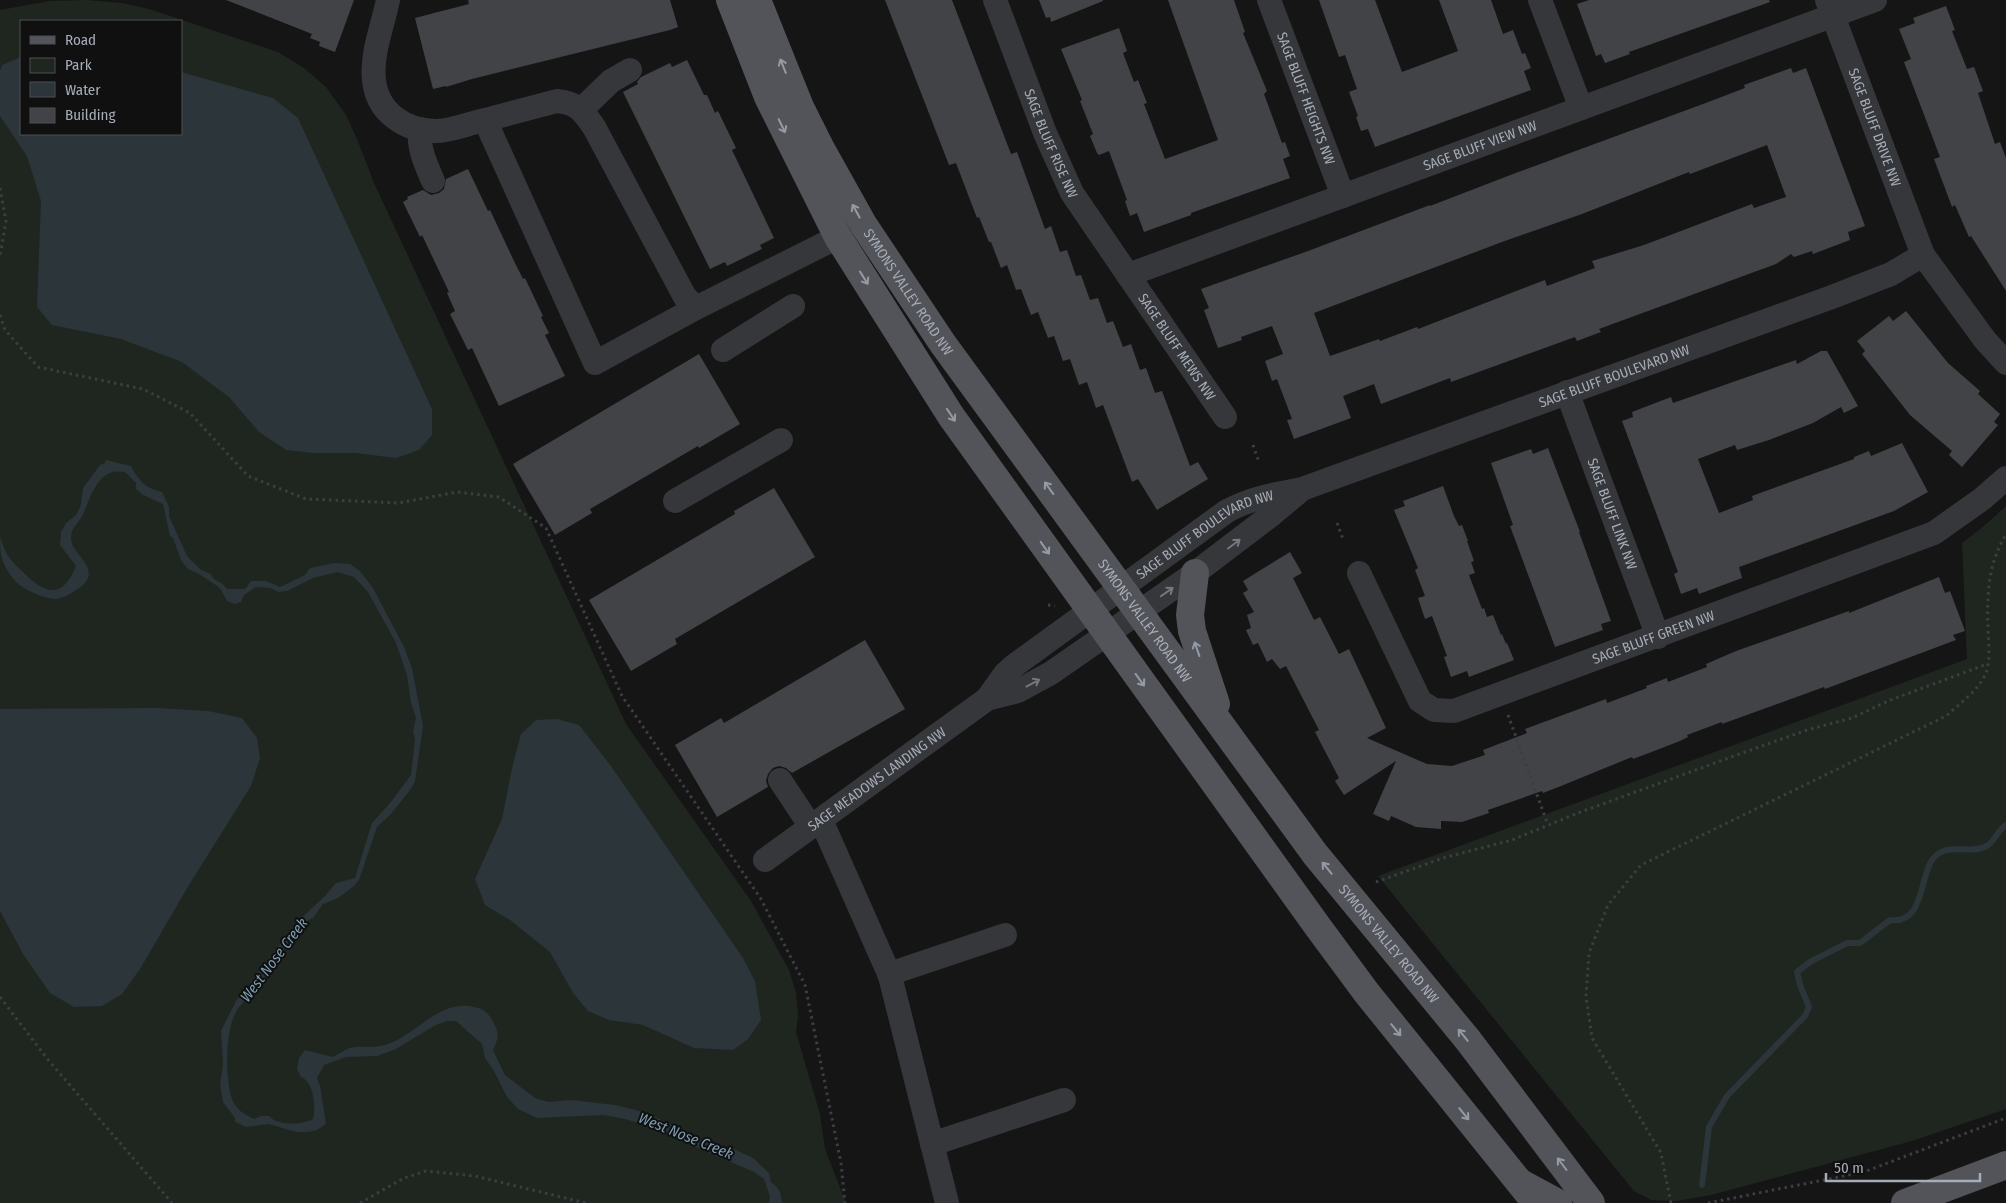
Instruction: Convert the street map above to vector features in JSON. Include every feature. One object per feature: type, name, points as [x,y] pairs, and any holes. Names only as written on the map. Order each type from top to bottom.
[{"type":"main road","name":"SYMONS VALLEY ROAD NW","points":[[730,0],[768,97],[838,237],[951,416],[1366,992],[1520,1192],[1536,1203]]},
{"type":"main road","name":"SYMONS VALLEY ROAD NW","points":[[757,0],[800,107],[863,224],[943,344],[1122,586],[1315,854],[1468,1040],[1591,1203]]},
{"type":"main road","points":[[1195,573],[1190,614],[1192,631],[1224,729]]},
{"type":"main road","points":[[1905,1203],[2006,1165]]},
{"type":"main road","points":[[1520,1192],[1558,1203]]},
{"type":"street","points":[[388,0],[376,50],[374,81],[379,99],[387,112],[400,122],[420,129],[437,131],[557,101],[569,102],[582,109],[594,127],[685,297],[696,308]]},
{"type":"street","name":"SAGE BLUFF RISE NW","points":[[995,0],[1045,133],[1072,193],[1128,276]]},
{"type":"street","name":"SAGE BLUFF HEIGHTS NW","points":[[1269,0],[1343,196]]},
{"type":"street","points":[[1540,0],[1580,108]]},
{"type":"street","name":"SAGE BLUFF VIEW NW","points":[[1128,276],[1580,108],[1830,8],[1875,0]]},
{"type":"street","name":"SAGE BLUFF DRIVE NW","points":[[1830,8],[1923,255]]},
{"type":"street","points":[[582,109],[611,80],[630,70]]},
{"type":"street","points":[[485,120],[595,363],[696,308],[838,237]]},
{"type":"street","points":[[420,129],[418,141],[433,181]]},
{"type":"street","points":[[1923,255],[1984,340],[2006,363]]},
{"type":"street","name":"SAGE BLUFF BOULEVARD NW","points":[[1089,610],[1227,511],[1244,502],[1263,496],[1302,489],[1891,274],[1923,255]]},
{"type":"street","name":"SAGE BLUFF MEWS NW","points":[[1128,276],[1225,417]]},
{"type":"street","points":[[723,350],[793,306]]},
{"type":"street","name":"SAGE BLUFF LINK NW","points":[[1567,392],[1658,637]]},
{"type":"street","points":[[675,501],[781,440]]},
{"type":"street","name":"SAGE BLUFF GREEN NW","points":[[1359,573],[1420,701],[1434,710],[1454,711],[1658,637],[1934,533],[1982,500],[2006,478]]},
{"type":"street","name":"SAGE BLUFF BOULEVARD NW","points":[[1107,635],[1195,573],[1302,489]]},
{"type":"street","name":"SAGE MEADOWS LANDING NW","points":[[765,860],[987,699],[1005,674],[1015,665],[1089,610]]},
{"type":"street","name":"SAGE MEADOWS LANDING NW","points":[[987,699],[1018,691],[1034,683],[1107,635]]},
{"type":"street","points":[[780,780],[816,823],[889,974],[946,1203]]},
{"type":"street","points":[[889,974],[1005,935]]},
{"type":"street","points":[[932,1144],[1064,1100]]},
{"type":"path","points":[[0,188],[6,222],[0,256]]},
{"type":"path","points":[[0,315],[5,330],[38,367],[143,390],[190,413],[248,476],[306,499],[399,503],[456,492],[499,497],[546,528],[622,696],[761,899],[805,985],[841,1163],[846,1203]]},
{"type":"path","points":[[1253,445],[1259,462]]},
{"type":"path","points":[[1336,523],[1343,539]]},
{"type":"path","points":[[1671,1203],[1661,1153],[1592,1038],[1586,996],[1589,953],[1608,905],[1641,865],[1946,716],[1980,684],[1987,670],[1989,582],[1999,546],[2006,535]]},
{"type":"path","points":[[1048,605],[1055,606]]},
{"type":"path","points":[[1376,882],[1443,858],[1512,840],[1771,743],[1852,718],[1888,700],[1988,664]]},
{"type":"path","points":[[1508,715],[1548,825]]},
{"type":"path","points":[[0,997],[49,1061],[172,1203]]},
{"type":"path","points":[[1708,1203],[1864,1172],[2006,1118]]},
{"type":"path","points":[[360,1203],[404,1178],[426,1171],[475,1176],[586,1203]]},
{"type":"green space","points":[[86,0],[122,3],[149,9],[182,20],[278,52],[304,68],[326,87],[346,115],[374,183],[626,724],[751,901],[789,970],[796,993],[798,1016],[796,1032],[820,1114],[825,1149],[846,1203],[0,1203],[0,10],[50,1]]},
{"type":"green space","points":[[2006,506],[2006,1109],[1912,1141],[1711,1195],[1677,1201],[1651,1200],[1634,1191],[1378,876],[1967,659],[1962,543]]},
{"type":"water","points":[[20,57],[20,135],[182,135],[182,72],[273,98],[298,118],[432,409],[432,435],[419,450],[396,458],[355,453],[313,453],[286,450],[259,432],[229,397],[182,362],[121,339],[52,325],[37,307],[41,201],[27,156],[0,116],[0,71],[2,65]]},
{"type":"water","name":"West Nose Creek","points":[[106,460],[131,466],[143,483],[162,492],[169,507],[169,516],[187,556],[201,570],[211,574],[214,579],[227,589],[245,589],[251,581],[266,581],[280,587],[305,575],[310,568],[334,563],[350,564],[360,571],[373,588],[404,647],[412,668],[423,726],[415,781],[391,814],[377,827],[359,880],[338,898],[323,904],[313,918],[302,923],[258,987],[241,1004],[236,1012],[232,1021],[228,1043],[227,1068],[233,1103],[238,1109],[254,1119],[261,1116],[269,1116],[278,1122],[290,1124],[313,1119],[313,1095],[309,1084],[301,1077],[297,1069],[299,1058],[305,1050],[333,1057],[350,1048],[383,1045],[398,1039],[447,1009],[457,1006],[469,1006],[479,1008],[489,1015],[497,1030],[498,1037],[493,1050],[505,1075],[535,1098],[548,1102],[571,1100],[615,1105],[647,1113],[712,1145],[734,1149],[753,1158],[769,1173],[771,1182],[779,1191],[782,1203],[769,1203],[770,1197],[764,1179],[754,1172],[648,1126],[604,1115],[537,1118],[518,1109],[507,1097],[485,1058],[482,1044],[456,1021],[447,1021],[434,1026],[396,1049],[377,1056],[346,1057],[324,1065],[317,1078],[326,1124],[317,1130],[296,1132],[269,1124],[246,1127],[235,1122],[235,1118],[223,1102],[220,1084],[223,1064],[221,1031],[236,1001],[299,920],[336,883],[355,878],[372,823],[411,775],[415,740],[413,731],[416,718],[411,703],[407,675],[396,643],[368,592],[354,577],[338,572],[313,578],[287,591],[278,592],[271,588],[256,587],[244,595],[241,602],[235,604],[227,601],[220,588],[188,569],[181,560],[173,538],[170,536],[163,504],[143,495],[136,489],[136,483],[125,472],[113,472],[101,479],[72,532],[71,538],[74,548],[85,562],[89,572],[86,582],[78,589],[58,599],[36,594],[19,584],[11,576],[3,561],[0,536],[6,552],[18,568],[46,589],[59,589],[71,577],[76,566],[60,545],[61,532],[66,523],[76,515],[81,505],[83,488]]},
{"type":"water","points":[[158,708],[208,711],[242,718],[257,738],[260,758],[251,786],[189,885],[140,969],[122,994],[102,1006],[74,1007],[50,993],[23,954],[0,911],[0,709]]},
{"type":"water","points":[[557,719],[579,725],[611,766],[743,958],[755,981],[761,1020],[748,1039],[733,1050],[694,1048],[643,1025],[609,1020],[588,1011],[573,993],[550,952],[510,920],[485,905],[475,879],[502,819],[521,734],[536,720]]},
{"type":"building","points":[[226,0],[354,0],[335,52],[319,46],[320,42],[310,38],[312,34]]},
{"type":"building","points":[[468,0],[670,0],[678,27],[433,89],[415,18],[469,4]]},
{"type":"building","points":[[885,0],[952,0],[1011,154],[1017,152],[1045,229],[1051,226],[1060,252],[1067,250],[1076,276],[1081,275],[1090,300],[1098,298],[1107,323],[1113,321],[1123,347],[1131,344],[1140,370],[1146,368],[1155,393],[1162,391],[1190,466],[1198,462],[1208,479],[1157,510],[1138,479],[1132,482],[1103,405],[1096,408],[1087,382],[1079,385],[1070,359],[1063,361],[1054,336],[1048,338],[1038,312],[1031,315],[1021,289],[1016,290],[1007,265],[1001,268],[979,217],[977,218],[956,163],[949,165]]},
{"type":"building","points":[[1039,0],[1103,1],[1051,22],[1050,17],[1046,18]]},
{"type":"building","points":[[1168,0],[1234,0],[1245,32],[1243,33],[1267,91],[1264,94],[1282,143],[1285,142],[1290,156],[1283,159],[1290,178],[1191,213],[1191,215],[1144,232],[1137,213],[1130,216],[1125,201],[1127,200],[1109,151],[1099,155],[1097,153],[1090,136],[1093,134],[1080,101],[1082,100],[1061,49],[1119,28],[1127,51],[1123,53],[1134,82],[1138,80],[1147,103],[1144,104],[1165,159],[1218,140]]},
{"type":"building","points":[[1319,0],[1375,0],[1402,72],[1458,51],[1439,0],[1491,0],[1503,34],[1513,30],[1522,54],[1525,53],[1531,68],[1524,71],[1531,90],[1375,147],[1368,129],[1361,131],[1356,117],[1358,116],[1349,92],[1357,89],[1345,55],[1339,57]]},
{"type":"building","points":[[1589,0],[1769,0],[1770,2],[1629,52],[1630,54],[1605,63],[1601,54],[1596,56],[1577,4]]},
{"type":"building","points":[[1946,6],[1955,30],[1952,31],[1967,69],[1974,67],[1983,91],[1978,93],[1995,144],[2000,142],[2006,158],[2006,291],[1971,236],[1969,237],[1955,205],[1952,207],[1934,159],[1940,157],[1904,62],[1911,59],[1899,29],[1915,23],[1913,18]]},
{"type":"building","points":[[687,60],[704,95],[707,95],[715,113],[718,111],[736,148],[732,150],[774,238],[760,245],[762,249],[727,266],[725,262],[710,269],[623,92],[638,84],[637,82],[641,77],[670,63],[672,67]]},
{"type":"building","points":[[1791,68],[1793,73],[1806,68],[1865,226],[1848,232],[1850,240],[1813,254],[1812,251],[1794,257],[1791,254],[1776,264],[1599,329],[1601,332],[1577,341],[1575,337],[1451,382],[1450,378],[1381,404],[1374,384],[1343,396],[1351,418],[1294,439],[1287,420],[1292,419],[1277,379],[1272,381],[1265,361],[1283,354],[1272,326],[1241,337],[1242,340],[1218,348],[1204,310],[1209,308],[1201,289],[1703,104],[1745,88],[1744,85]],"holes":[[[1767,145],[1786,197],[1754,208],[1752,204],[1644,245],[1592,261],[1595,268],[1547,286],[1545,280],[1418,329],[1417,327],[1380,341],[1379,339],[1330,356],[1314,313],[1582,214],[1689,172],[1690,174]]]},
{"type":"building","points":[[468,169],[543,316],[541,317],[549,333],[545,335],[565,376],[499,406],[472,348],[468,350],[450,314],[455,311],[447,293],[449,292],[422,235],[420,237],[403,202],[408,199],[407,197],[423,190],[431,195],[439,193],[444,189],[446,179]]},
{"type":"building","points":[[1906,311],[1948,363],[1980,391],[1978,394],[2000,414],[1994,422],[1998,425],[1962,467],[1949,455],[1952,451],[1910,415],[1862,354],[1865,351],[1857,341],[1889,316],[1893,321]]},
{"type":"building","points":[[1821,351],[1827,351],[1858,406],[1844,413],[1841,407],[1813,423],[1769,440],[1737,450],[1735,445],[1698,459],[1719,513],[1753,500],[1752,496],[1854,459],[1854,457],[1869,451],[1871,456],[1902,443],[1928,492],[1894,511],[1739,567],[1742,578],[1699,594],[1697,588],[1681,594],[1674,574],[1678,572],[1622,421],[1633,417],[1632,412],[1671,397],[1673,403],[1796,360],[1797,364]]},
{"type":"building","points":[[699,354],[740,424],[699,448],[698,446],[590,509],[592,513],[555,535],[513,464]]},
{"type":"building","points":[[1548,448],[1611,621],[1601,624],[1603,630],[1555,647],[1510,526],[1513,525],[1491,463],[1531,449],[1533,454]]},
{"type":"building","points":[[1443,486],[1454,516],[1459,526],[1462,525],[1468,541],[1474,561],[1471,562],[1475,573],[1469,575],[1482,609],[1484,608],[1487,617],[1493,615],[1514,660],[1469,677],[1467,671],[1451,677],[1444,657],[1447,656],[1432,616],[1425,619],[1418,598],[1425,596],[1415,570],[1418,568],[1394,510],[1405,506],[1403,501]]},
{"type":"building","points":[[774,488],[815,557],[675,639],[677,644],[631,671],[589,600],[735,514],[734,511]]},
{"type":"building","points":[[1290,552],[1302,573],[1293,578],[1314,620],[1320,617],[1339,654],[1349,649],[1386,728],[1367,738],[1427,764],[1452,766],[1485,755],[1483,750],[1527,733],[1525,729],[1606,699],[1607,703],[1647,688],[1646,686],[1667,678],[1668,682],[1707,667],[1706,664],[1736,651],[1849,611],[1849,613],[1939,577],[1945,593],[1950,591],[1965,631],[1953,635],[1956,640],[1825,689],[1824,687],[1722,724],[1722,722],[1687,735],[1688,737],[1680,741],[1633,759],[1632,757],[1543,793],[1542,791],[1488,810],[1489,813],[1462,822],[1441,821],[1441,829],[1416,827],[1391,816],[1389,821],[1373,814],[1396,761],[1344,795],[1335,781],[1339,778],[1315,732],[1319,730],[1286,666],[1280,669],[1272,659],[1267,662],[1258,643],[1253,645],[1246,630],[1251,628],[1247,615],[1254,612],[1243,593],[1248,590],[1243,581]]},
{"type":"building","points":[[865,640],[905,709],[792,773],[786,768],[779,766],[773,768],[768,774],[766,781],[768,787],[717,817],[675,745],[721,718],[724,723]]},
{"type":"waterway","points":[[1702,1185],[1709,1127],[1727,1096],[1805,1016],[1809,1007],[1797,972],[1810,962],[1847,943],[1860,943],[1890,920],[1901,919],[1909,915],[1919,899],[1928,868],[1937,855],[1943,851],[1955,849],[1982,848],[1990,844],[2006,825]]}]
